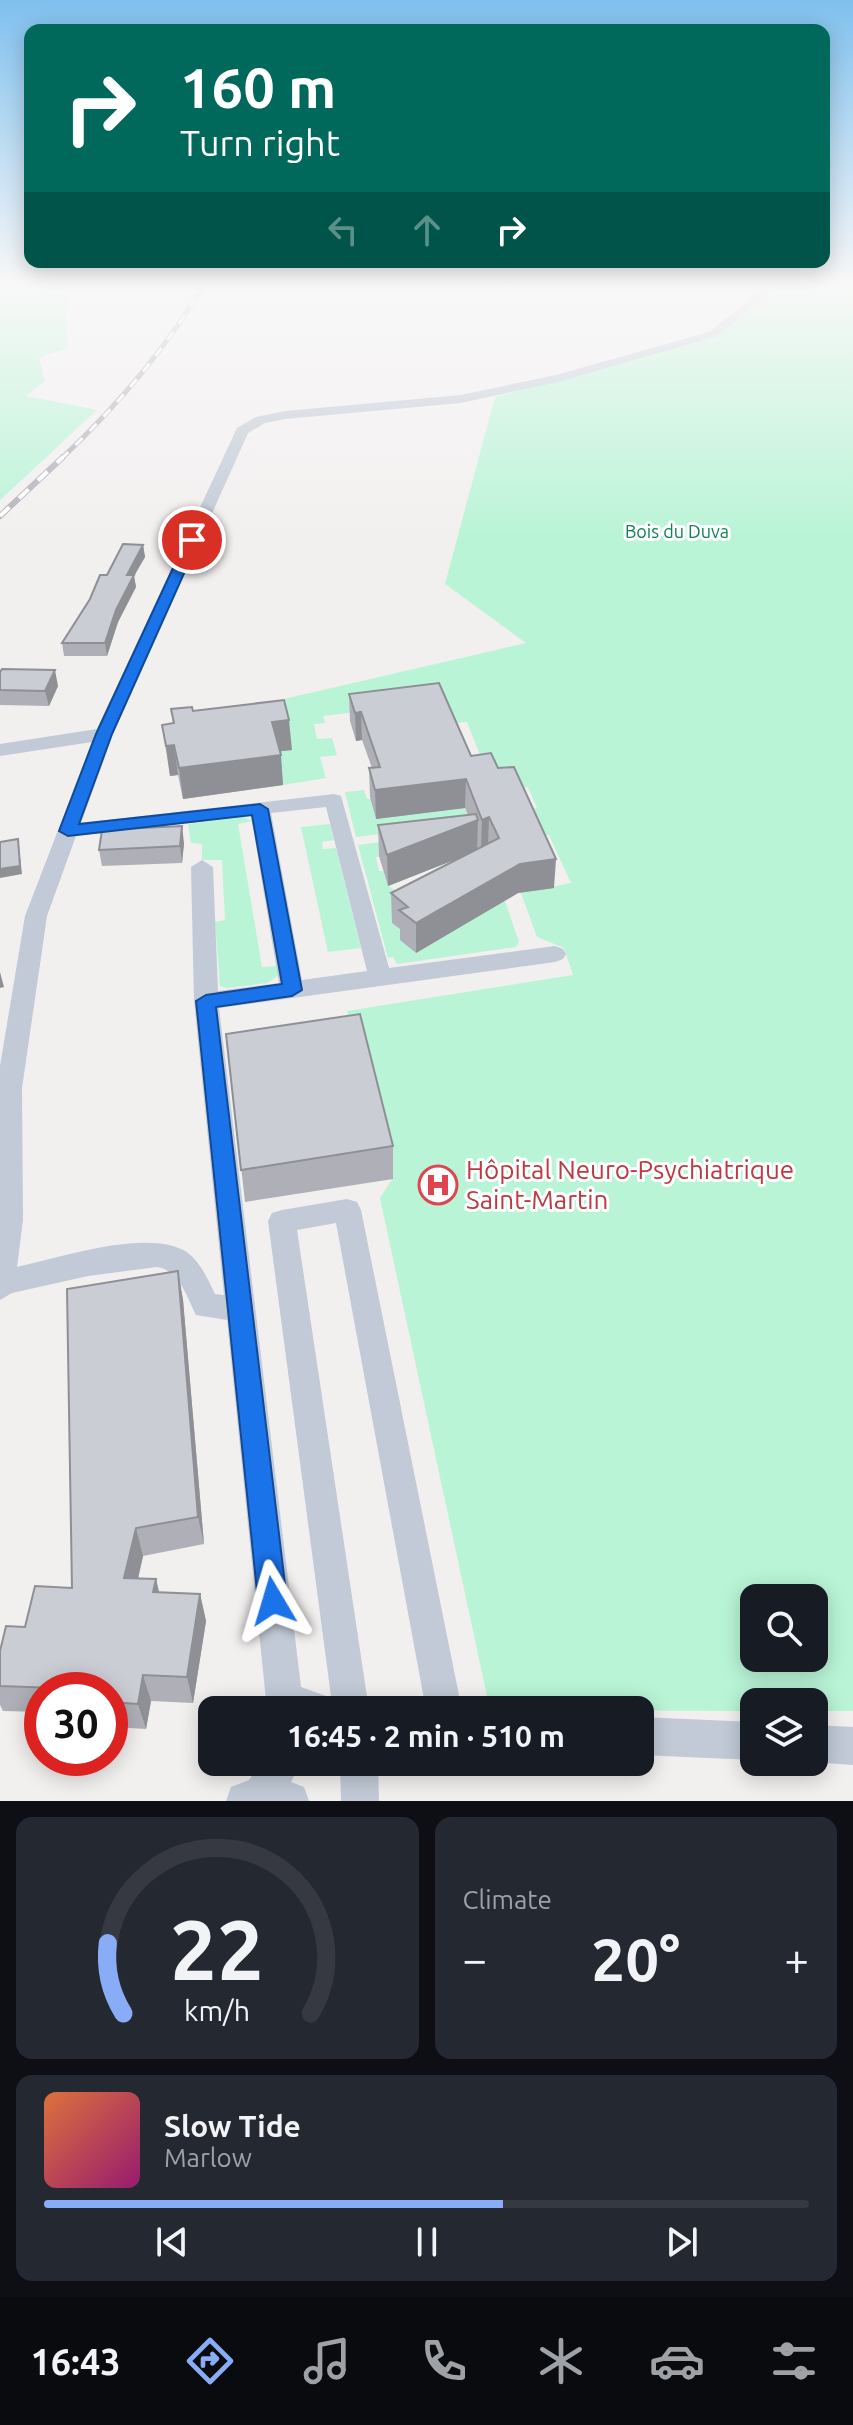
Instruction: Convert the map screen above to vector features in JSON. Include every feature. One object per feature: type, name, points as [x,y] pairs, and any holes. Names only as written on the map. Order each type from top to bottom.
[{"type":"street","points":[[239,1309],[206,1306],[190,1273],[170,1256],[139,1255],[0,1286],[9,1220],[9,1088],[36,916],[104,734],[242,431],[261,420],[309,412],[461,399],[586,370]]},
{"type":"street","points":[[0,750],[104,734]]},
{"type":"street","points":[[68,831],[334,800],[380,978]]},
{"type":"street","points":[[260,809],[292,990]]},
{"type":"street","points":[[202,867],[206,1001],[239,1309],[293,1696]]},
{"type":"street","points":[[206,1001],[555,954]]},
{"type":"street","points":[[349,1696],[282,1221],[347,1210],[441,1696]]},
{"type":"street","points":[[654,1737],[740,1740]]},
{"type":"street","points":[[828,1745],[853,1746]]},
{"type":"street","points":[[266,1799],[276,1776]]},
{"type":"street","points":[[359,1776],[360,1801]]},
{"type":"green space","points":[[0,370],[42,370],[45,381],[26,396],[97,410],[0,500]]},
{"type":"green space","name":"Bois du Duva","points":[[593,370],[853,370],[853,1711],[828,1711],[828,1688],[740,1688],[740,1711],[654,1711],[654,1696],[487,1696],[380,1198],[393,1178],[230,1066],[227,1048],[352,1031],[347,1011],[573,975],[564,948],[537,937],[521,893],[571,883],[549,835],[508,840],[514,812],[537,808],[528,787],[510,788],[484,765],[467,722],[452,723],[413,705],[323,716],[325,723],[314,724],[317,739],[332,738],[337,755],[320,757],[326,778],[283,785],[274,752],[286,729],[284,699],[526,643],[445,584],[495,397]]},
{"type":"green space","points":[[364,790],[367,799],[371,799],[376,819],[465,808],[471,823],[356,837],[345,792]]},
{"type":"green space","points":[[243,817],[253,821],[238,824],[262,967],[279,966],[282,973],[267,983],[227,988],[220,986],[215,922],[225,920],[222,860],[202,860],[202,844],[191,843],[188,824]]},
{"type":"green space","points":[[330,824],[334,840],[322,842],[323,849],[336,848],[361,948],[328,952],[301,827]]},
{"type":"green space","points":[[474,830],[479,844],[376,857],[379,871],[383,871],[388,886],[422,907],[505,901],[519,942],[516,947],[397,964],[393,957],[388,958],[358,845]]},
{"type":"building","points":[[123,544],[143,545],[127,575],[134,575],[116,610],[105,643],[62,643],[90,599],[100,575],[107,575]]},
{"type":"building","points":[[2,669],[55,670],[45,691],[0,690]]},
{"type":"building","points":[[439,683],[471,756],[491,753],[498,768],[514,767],[556,859],[520,864],[416,923],[399,910],[408,907],[391,893],[499,838],[489,817],[482,820],[466,779],[375,790],[369,768],[380,767],[361,712],[355,713],[349,694]]},
{"type":"building","points":[[284,700],[289,720],[272,722],[281,755],[179,768],[174,745],[166,746],[162,725],[174,723],[171,709],[192,707],[193,711]]},
{"type":"building","points":[[476,814],[478,820],[387,855],[378,825]]},
{"type":"building","points":[[182,826],[180,846],[99,850],[102,830]]},
{"type":"building","points":[[18,839],[20,866],[0,869],[0,842]]},
{"type":"building","points":[[360,1014],[393,1146],[241,1170],[226,1034]]},
{"type":"building","points":[[178,1271],[198,1517],[136,1528],[124,1578],[156,1579],[153,1592],[200,1594],[187,1677],[143,1675],[138,1704],[128,1703],[128,1672],[24,1672],[24,1687],[0,1686],[0,1651],[6,1626],[25,1627],[35,1586],[72,1588],[67,1289]]},
{"type":"railway","points":[[63,457],[144,370]]},
{"type":"railway","points":[[0,516],[63,457]]},
{"type":"place","name":"Hôpital Neuro-Psychiatrique Saint-Martin","points":[[438,1185]]},
{"type":"route","points":[[192,540],[104,734],[68,831],[260,809],[292,990],[206,1001],[273,1601]]}]
